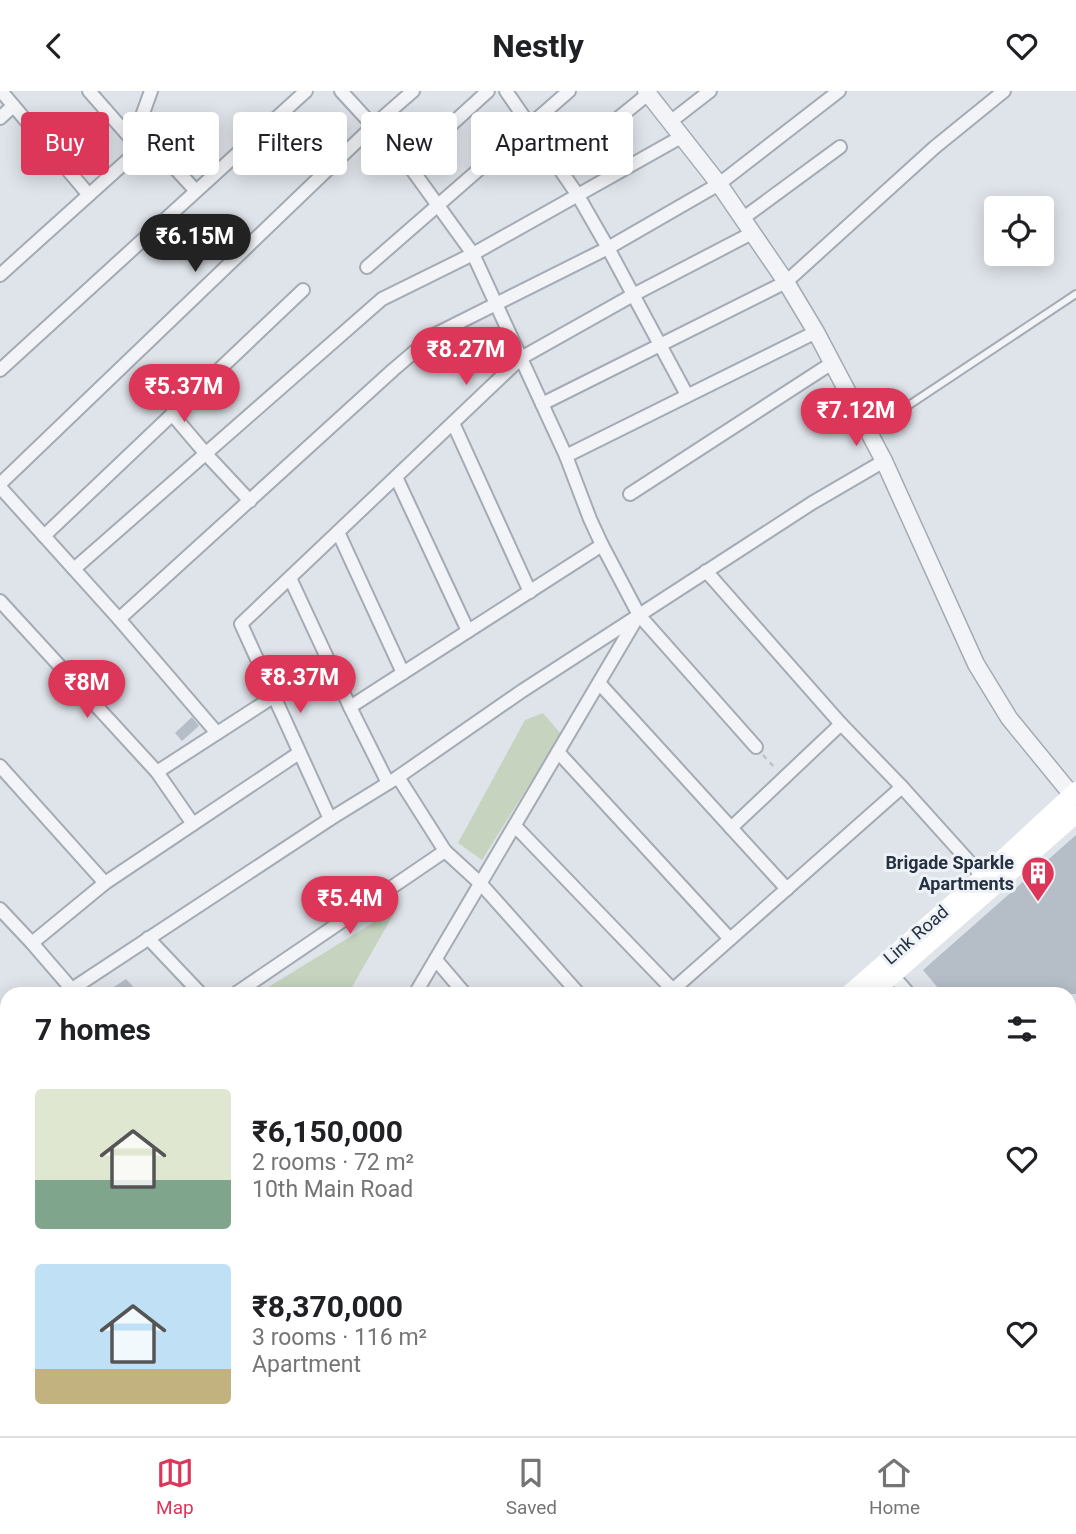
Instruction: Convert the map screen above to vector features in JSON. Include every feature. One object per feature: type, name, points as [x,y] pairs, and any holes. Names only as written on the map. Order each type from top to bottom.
[{"type":"main road","name":"Link Road","points":[[860,987],[888,969],[983,877],[1074,796]]},
{"type":"main road","points":[[876,987],[888,969],[1076,814]]},
{"type":"street","points":[[1,91],[89,195]]},
{"type":"street","points":[[89,91],[123,130]]},
{"type":"street","points":[[143,112],[151,91]]},
{"type":"street","points":[[0,370],[306,91]]},
{"type":"street","points":[[341,91],[361,113]]},
{"type":"street","points":[[389,112],[413,91]]},
{"type":"street","points":[[457,120],[488,91]]},
{"type":"street","points":[[506,91],[521,112]]},
{"type":"street","points":[[545,112],[569,91]]},
{"type":"street","points":[[670,122],[710,91]]},
{"type":"street","points":[[119,619],[434,335],[608,248],[719,184],[839,91]]},
{"type":"street","points":[[542,404],[786,282],[935,147],[1004,91]]},
{"type":"street","points":[[623,112],[647,92],[719,184],[786,282],[816,332],[884,461],[976,664],[1009,717],[1074,796]]},
{"type":"street","points":[[0,118],[13,106]]},
{"type":"street","points":[[74,569],[382,299],[473,254],[681,137]]},
{"type":"street","points":[[217,733],[0,485],[361,138]]},
{"type":"street","points":[[743,219],[840,147]]},
{"type":"street","points":[[0,275],[123,164]]},
{"type":"street","points":[[181,175],[196,191]]},
{"type":"street","points":[[416,175],[473,254],[566,456],[590,519],[639,615],[756,747]]},
{"type":"street","points":[[367,267],[472,175]]},
{"type":"street","points":[[564,175],[608,248],[687,395]]},
{"type":"street","points":[[330,819],[241,624],[521,358],[633,295],[752,233]]},
{"type":"street","points":[[44,536],[303,290]]},
{"type":"street","points":[[566,456],[816,332]]},
{"type":"street","points":[[630,494],[832,363]]},
{"type":"street","points":[[172,414],[250,501]]},
{"type":"street","points":[[453,423],[530,592]]},
{"type":"street","points":[[81,987],[148,938],[393,780],[522,691],[812,503],[884,461]]},
{"type":"street","points":[[396,477],[468,631]]},
{"type":"street","points":[[338,532],[403,673]]},
{"type":"street","points":[[350,707],[602,545]]},
{"type":"street","points":[[706,571],[841,724],[983,877]]},
{"type":"street","points":[[290,578],[350,707],[393,780],[445,851],[481,884],[573,987]]},
{"type":"street","points":[[0,601],[157,772],[193,824]]},
{"type":"street","points":[[419,987],[639,615]]},
{"type":"street","points":[[599,683],[787,889]]},
{"type":"street","points":[[157,772],[273,697]]},
{"type":"street","points":[[730,828],[841,724]]},
{"type":"street","points":[[558,752],[730,939]]},
{"type":"street","points":[[33,943],[105,883],[299,753]]},
{"type":"street","points":[[0,766],[105,883]]},
{"type":"street","points":[[677,987],[902,787]]},
{"type":"street","points":[[514,826],[666,987]]},
{"type":"street","points":[[245,987],[445,851]]},
{"type":"street","points":[[0,909],[70,987]]},
{"type":"street","points":[[148,938],[194,987]]},
{"type":"street","points":[[436,960],[459,987]]},
{"type":"street","points":[[888,969],[903,987]]},
{"type":"lane","points":[[868,432],[1076,293]]},
{"type":"path","points":[[756,747],[784,778]]},
{"type":"green space","points":[[543,713],[561,734],[482,860],[458,843],[525,720]]},
{"type":"green space","points":[[397,908],[352,987],[268,987]]},
{"type":"building","points":[[192,717],[199,726],[182,741],[175,733]]},
{"type":"building","name":"Brigade Sparkle Apartments","points":[[1076,835],[1076,987],[937,987],[923,970]]},
{"type":"building","points":[[126,979],[133,987],[114,987]]},
{"type":"place","name":"Brigade Sparkle Apartments","points":[[1038,903]]}]
